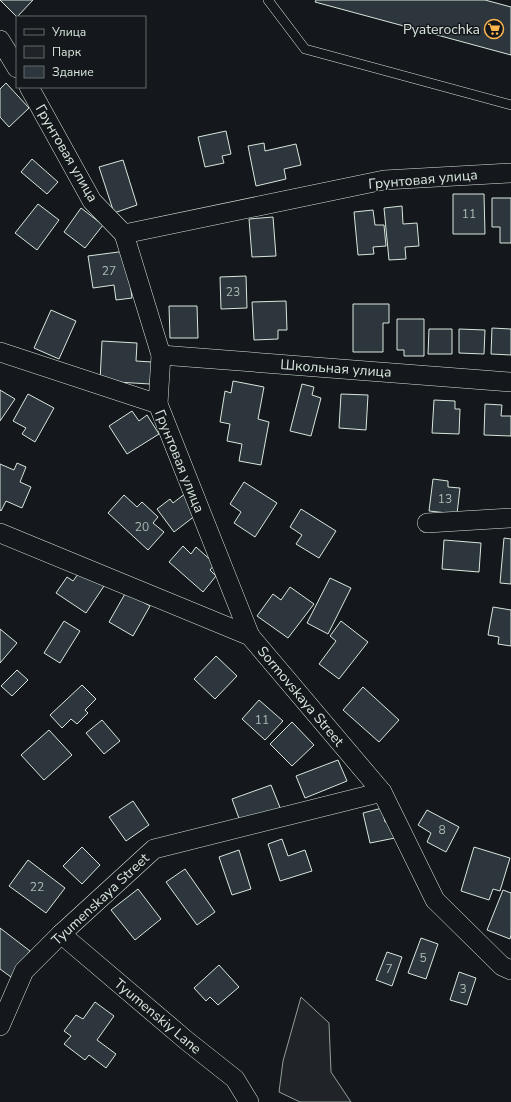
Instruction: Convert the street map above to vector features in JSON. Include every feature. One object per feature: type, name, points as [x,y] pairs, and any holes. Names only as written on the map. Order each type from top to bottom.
[{"type":"street","points":[[0,40],[16,66]]},
{"type":"street","name":"Грунтовая улица","points":[[30,88],[92,201],[124,234],[162,355],[158,404],[250,636]]},
{"type":"street","name":"Грунтовая улица","points":[[124,234],[384,180],[511,173]]},
{"type":"street","points":[[0,352],[158,404]]},
{"type":"street","name":"Школьная улица","points":[[162,355],[511,382]]},
{"type":"street","points":[[427,523],[511,518]]},
{"type":"street","name":"Sormovskaya Street","points":[[0,533],[250,636],[382,792],[434,900],[502,966],[511,970]]},
{"type":"street","name":"Tyumenskaya Street","points":[[0,1026],[24,971],[61,934],[154,849],[382,792]]},
{"type":"street","name":"Tyumenskiy Lane","points":[[61,934],[186,1041],[235,1079],[249,1102]]},
{"type":"lane","points":[[268,0],[305,48],[511,105]]},
{"type":"green space","points":[[301,997],[329,1023],[331,1072],[351,1102],[300,1102],[279,1092],[283,1061]]},
{"type":"building","points":[[0,0],[33,0],[18,16],[16,16]]},
{"type":"building","points":[[316,0],[485,0],[511,7],[511,55],[315,2]]},
{"type":"building","points":[[6,83],[29,108],[9,127],[0,117],[0,89]]},
{"type":"building","points":[[226,131],[231,154],[222,156],[224,163],[205,167],[198,137]]},
{"type":"building","points":[[264,143],[265,151],[296,144],[301,165],[284,169],[286,179],[256,186],[248,146]]},
{"type":"building","points":[[32,159],[58,182],[47,194],[21,172]]},
{"type":"building","points":[[123,160],[137,205],[114,213],[99,167]]},
{"type":"building","points":[[453,194],[484,194],[485,234],[453,234]]},
{"type":"building","points":[[492,198],[511,198],[511,243],[500,243],[500,227],[492,227]]},
{"type":"building","points":[[38,204],[59,220],[37,250],[15,233]]},
{"type":"building","points":[[402,206],[403,224],[417,223],[419,246],[405,247],[406,259],[389,260],[384,208]]},
{"type":"building","points":[[81,208],[103,225],[85,248],[64,232]]},
{"type":"building","points":[[373,210],[375,225],[384,225],[386,246],[373,247],[374,254],[358,255],[354,212]]},
{"type":"building","points":[[273,217],[276,256],[252,257],[249,219]]},
{"type":"building","points":[[126,251],[132,298],[116,300],[114,285],[93,288],[88,256]]},
{"type":"building","points":[[246,276],[247,308],[221,309],[220,277]]},
{"type":"building","points":[[286,301],[287,330],[278,330],[278,339],[254,340],[252,302]]},
{"type":"building","points":[[353,304],[389,304],[389,323],[383,323],[383,352],[353,352]]},
{"type":"building","points":[[169,306],[197,306],[198,338],[170,338]]},
{"type":"building","points":[[51,310],[76,321],[59,359],[34,348]]},
{"type":"building","points":[[397,319],[424,319],[424,356],[404,356],[404,350],[397,350]]},
{"type":"building","points":[[492,328],[511,329],[511,355],[491,354]]},
{"type":"building","points":[[429,329],[452,329],[452,354],[428,354]]},
{"type":"building","points":[[459,329],[485,330],[484,354],[459,353]]},
{"type":"building","points":[[102,341],[137,343],[136,361],[152,362],[150,384],[100,381]]},
{"type":"building","points":[[233,381],[264,387],[258,419],[269,422],[261,465],[239,461],[242,444],[227,441],[230,424],[220,422],[225,391],[231,393]]},
{"type":"building","points":[[302,384],[314,387],[312,395],[321,398],[311,436],[290,431]]},
{"type":"building","points":[[0,390],[15,399],[0,421]]},
{"type":"building","points":[[28,394],[54,408],[35,442],[22,434],[26,428],[13,421]]},
{"type":"building","points":[[341,394],[368,395],[366,430],[339,428]]},
{"type":"building","points":[[434,400],[455,401],[455,409],[460,409],[459,434],[432,433]]},
{"type":"building","points":[[485,404],[502,405],[501,416],[511,416],[511,436],[484,435]]},
{"type":"building","points":[[132,411],[139,421],[147,415],[159,434],[127,454],[109,426]]},
{"type":"building","points":[[17,463],[26,467],[20,482],[31,487],[22,508],[6,501],[1,511],[0,464],[14,470]]},
{"type":"building","points":[[433,479],[448,481],[448,487],[460,488],[457,514],[429,511]]},
{"type":"building","points":[[244,482],[277,503],[255,537],[234,523],[241,512],[230,504]]},
{"type":"building","points":[[186,493],[200,512],[174,532],[157,509],[170,499],[173,503]]},
{"type":"building","points":[[124,495],[137,507],[142,502],[158,517],[153,523],[164,532],[148,550],[108,513]]},
{"type":"building","points":[[301,509],[336,531],[319,558],[296,544],[302,535],[290,527]]},
{"type":"building","points":[[504,538],[511,539],[511,584],[500,583]]},
{"type":"building","points":[[444,540],[481,543],[479,572],[442,569]]},
{"type":"building","points":[[183,546],[191,554],[196,547],[215,564],[210,570],[216,576],[203,592],[169,562]]},
{"type":"building","points":[[81,570],[104,586],[86,613],[56,593],[67,577],[73,581]]},
{"type":"building","points":[[330,578],[351,588],[328,634],[307,623]]},
{"type":"building","points":[[290,587],[314,604],[288,638],[257,616],[273,594],[281,600]]},
{"type":"building","points":[[126,592],[150,606],[133,636],[109,622]]},
{"type":"building","points":[[493,607],[511,610],[511,646],[498,644],[499,637],[488,635]]},
{"type":"building","points":[[64,621],[80,631],[60,663],[44,653]]},
{"type":"building","points":[[341,621],[368,642],[339,679],[319,664],[336,641],[330,636]]},
{"type":"building","points":[[0,629],[17,643],[0,663]]},
{"type":"building","points":[[216,656],[237,676],[215,699],[194,679]]},
{"type":"building","points":[[17,670],[28,680],[12,696],[1,686]]},
{"type":"building","points":[[82,685],[96,699],[85,710],[88,713],[77,724],[71,719],[62,728],[50,715]]},
{"type":"building","points":[[363,687],[399,720],[379,742],[343,710]]},
{"type":"building","points":[[259,700],[283,721],[265,740],[242,719]]},
{"type":"building","points":[[102,720],[120,741],[104,754],[86,733]]},
{"type":"building","points":[[292,722],[314,745],[292,766],[270,744]]},
{"type":"building","points":[[49,730],[72,755],[44,780],[21,755]]},
{"type":"building","points":[[338,760],[347,781],[305,798],[296,776]]},
{"type":"building","points":[[271,785],[281,810],[241,824],[232,799]]},
{"type":"building","points":[[133,801],[149,825],[126,841],[109,817]]},
{"type":"building","points":[[382,808],[385,822],[391,821],[395,838],[370,843],[363,813]]},
{"type":"building","points":[[427,810],[459,827],[446,852],[427,842],[431,833],[418,825]]},
{"type":"building","points":[[282,839],[288,856],[305,850],[312,871],[280,881],[268,844]]},
{"type":"building","points":[[82,847],[100,865],[82,884],[63,866]]},
{"type":"building","points":[[474,847],[510,858],[500,891],[493,889],[489,900],[461,891]]},
{"type":"building","points":[[239,850],[251,889],[232,895],[219,857]]},
{"type":"building","points":[[28,860],[65,888],[46,913],[9,886]]},
{"type":"building","points":[[185,869],[215,912],[197,925],[166,882]]},
{"type":"building","points":[[138,889],[161,919],[135,940],[111,910]]},
{"type":"building","points":[[503,890],[511,893],[510,939],[487,930]]},
{"type":"building","points":[[0,928],[30,951],[11,977],[0,969]]},
{"type":"building","points":[[421,938],[438,944],[426,979],[408,973]]},
{"type":"building","points":[[387,952],[402,957],[392,986],[376,980]]},
{"type":"building","points":[[219,965],[239,987],[218,1005],[210,997],[206,1001],[194,988]]},
{"type":"building","points":[[459,972],[476,978],[467,1005],[450,1000]]},
{"type":"building","points":[[95,1002],[114,1016],[97,1040],[116,1054],[106,1068],[89,1055],[85,1060],[64,1044],[71,1036],[64,1031],[76,1015],[83,1019]]},
{"type":"place","name":"Pyaterochka","points":[[494,29]]}]
